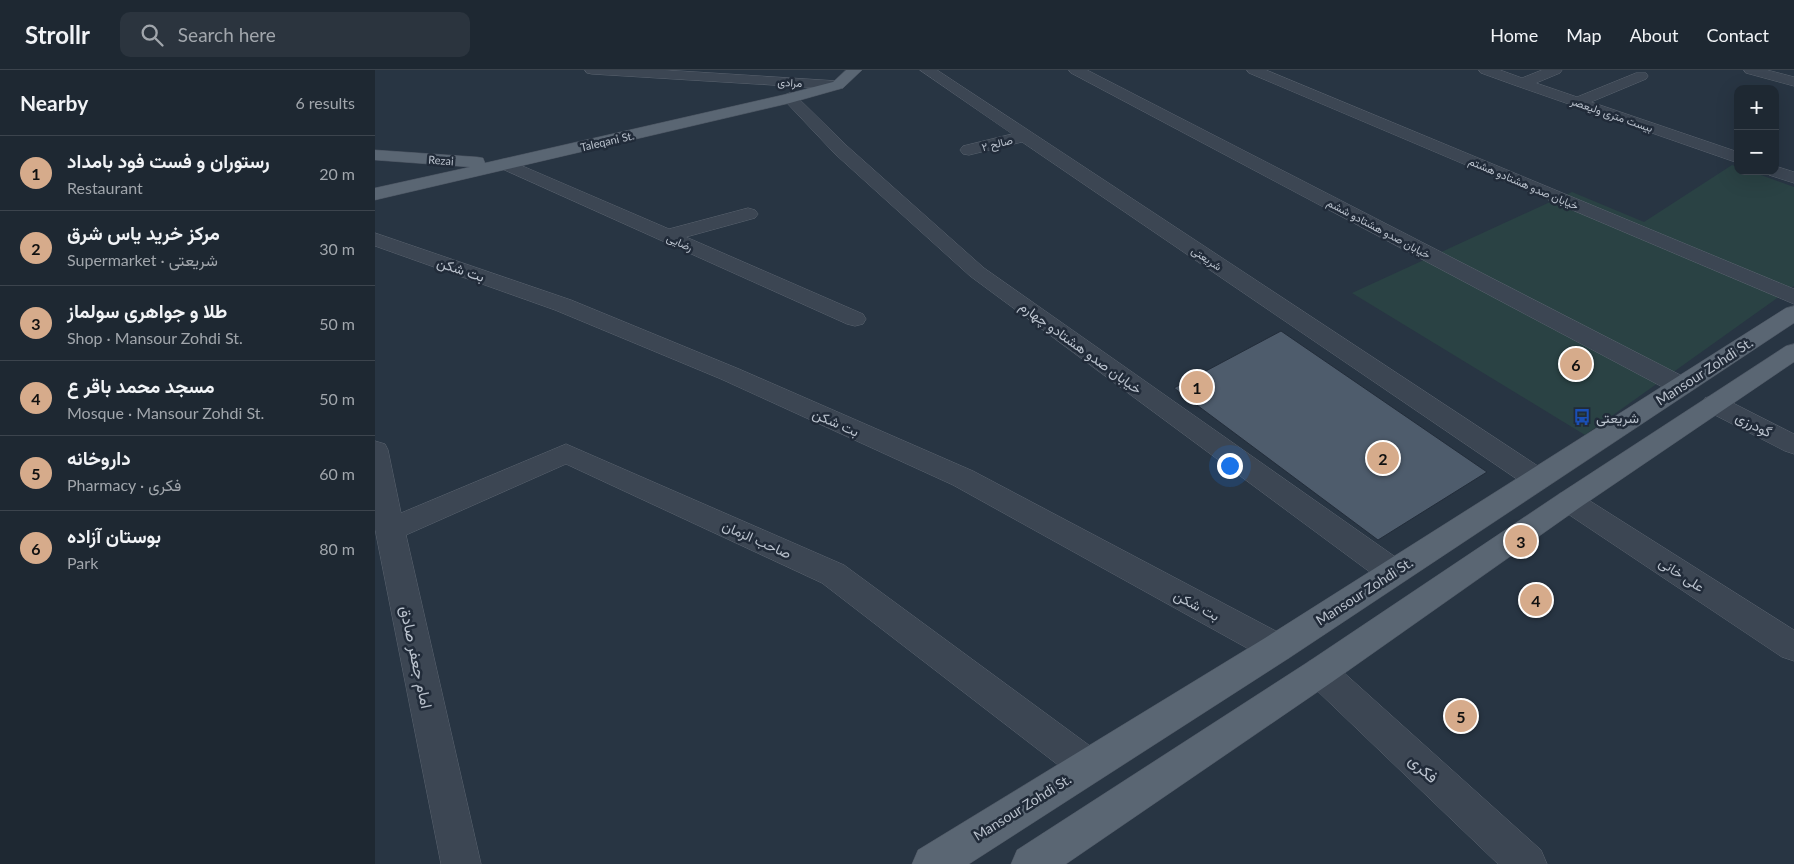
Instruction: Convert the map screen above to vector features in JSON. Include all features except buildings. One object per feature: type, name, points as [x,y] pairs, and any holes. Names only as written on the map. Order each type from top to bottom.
[{"type":"main road","points":[[838,85],[855,70]]},
{"type":"main road","name":"Taleqani St.","points":[[375,194],[746,109],[838,85]]},
{"type":"main road","name":"Rezai","points":[[375,155],[506,164]]},
{"type":"main road","name":"Mansour Zohdi St.","points":[[932,864],[1277,648],[1794,313]]},
{"type":"main road","points":[[1031,864],[1320,672],[1569,501],[1794,351]]},
{"type":"main road","points":[[1537,479],[1569,501]]},
{"type":"main road","points":[[1277,648],[1320,672]]},
{"type":"street","name":"مرادی","points":[[592,70],[838,85]]},
{"type":"street","name":"شریعتی","points":[[927,70],[1537,479]]},
{"type":"street","name":"خیابان صدو هشتادو ششم","points":[[1076,70],[1681,386]]},
{"type":"street","name":"خیابان صدو هشتادو هشتم","points":[[1254,70],[1794,297]]},
{"type":"street","name":"بیست متری ولیعصر","points":[[1486,70],[1734,157]]},
{"type":"street","points":[[1522,83],[1555,70]]},
{"type":"street","points":[[1761,71],[1794,82]]},
{"type":"street","points":[[1577,102],[1641,76]]},
{"type":"street","points":[[746,109],[762,96],[763,87],[751,80]]},
{"type":"street","name":"خیابان صدو هشتادو چهارم","points":[[790,98],[841,150],[977,272],[1393,572]]},
{"type":"street","name":"صالح ۲","points":[[969,150],[1025,136]]},
{"type":"street","name":"رضایی","points":[[506,164],[855,319]]},
{"type":"street","points":[[1779,172],[1794,178]]},
{"type":"street","points":[[666,236],[748,214]]},
{"type":"street","name":"بت شکن","points":[[375,239],[563,305],[730,374],[963,478],[1277,648]]},
{"type":"street","name":"گودرزی","points":[[1714,404],[1794,445]]},
{"type":"street","name":"امام جعفر صادق","points":[[375,450],[390,530],[461,864]]},
{"type":"street","name":"صاحب الزمان","points":[[390,530],[566,453],[833,574],[1088,766]]},
{"type":"street","name":"علی خانی","points":[[1569,501],[1794,647]]},
{"type":"street","name":"فکری","points":[[1320,672],[1527,864]]},
{"type":"green space","points":[[1732,165],[1734,166],[1734,175],[1761,175],[1794,187],[1794,286],[1585,435],[1352,293],[1572,192],[1644,222]]},
{"type":"place","name":"بوستان آزاده","points":[[1576,364]]},
{"type":"place","name":"رستوران و فست فود بامداد","points":[[1197,387]]},
{"type":"place","name":"شریعتی","points":[[1582,417]]},
{"type":"place","name":"مرکز خرید یاس شرق","points":[[1383,458]]},
{"type":"place","name":"طلا و جواهری سولماز","points":[[1521,541]]},
{"type":"place","name":"مسجد محمد باقر ع","points":[[1536,600]]},
{"type":"place","name":"داروخانه","points":[[1461,716]]}]
